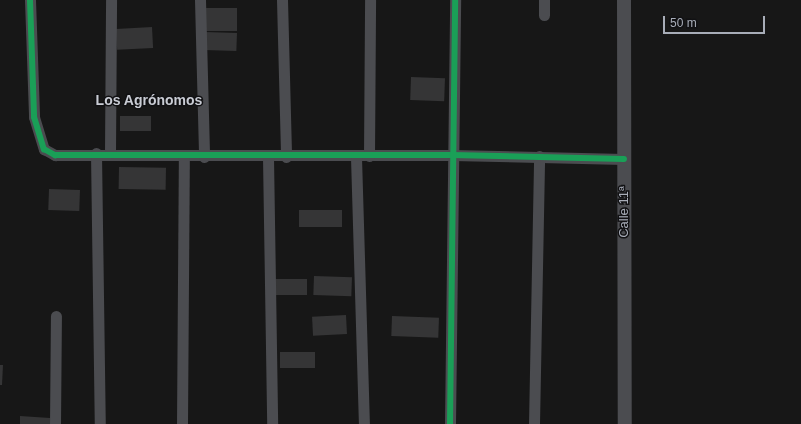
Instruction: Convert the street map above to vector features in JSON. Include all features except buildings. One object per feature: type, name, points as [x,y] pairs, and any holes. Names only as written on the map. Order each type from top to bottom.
[{"type":"street","points":[[30,0],[34,117],[44,149],[55,155],[96,153],[184,157],[356,157],[452,155],[539,156],[624,160]]},
{"type":"street","points":[[110,0],[110,153]]},
{"type":"street","points":[[200,0],[204,157]]},
{"type":"street","points":[[282,0],[286,157]]},
{"type":"street","points":[[369,156],[370,0]]},
{"type":"street","points":[[450,424],[455,0]]},
{"type":"street","points":[[544,0],[544,15]]},
{"type":"street","name":"Calle 11ª","points":[[624,0],[625,424]]},
{"type":"street","points":[[96,153],[100,424]]},
{"type":"street","points":[[534,424],[539,156]]},
{"type":"street","points":[[182,424],[184,157]]},
{"type":"street","points":[[268,157],[272,424]]},
{"type":"street","points":[[356,157],[364,424]]},
{"type":"street","points":[[55,424],[56,316]]},
{"type":"cycle path","points":[[30,0],[34,117],[44,149],[55,155],[452,155],[624,159]]},
{"type":"cycle path","points":[[450,424],[455,0]]},
{"type":"district","name":"Los Agrónomos","points":[[149,100]]}]
